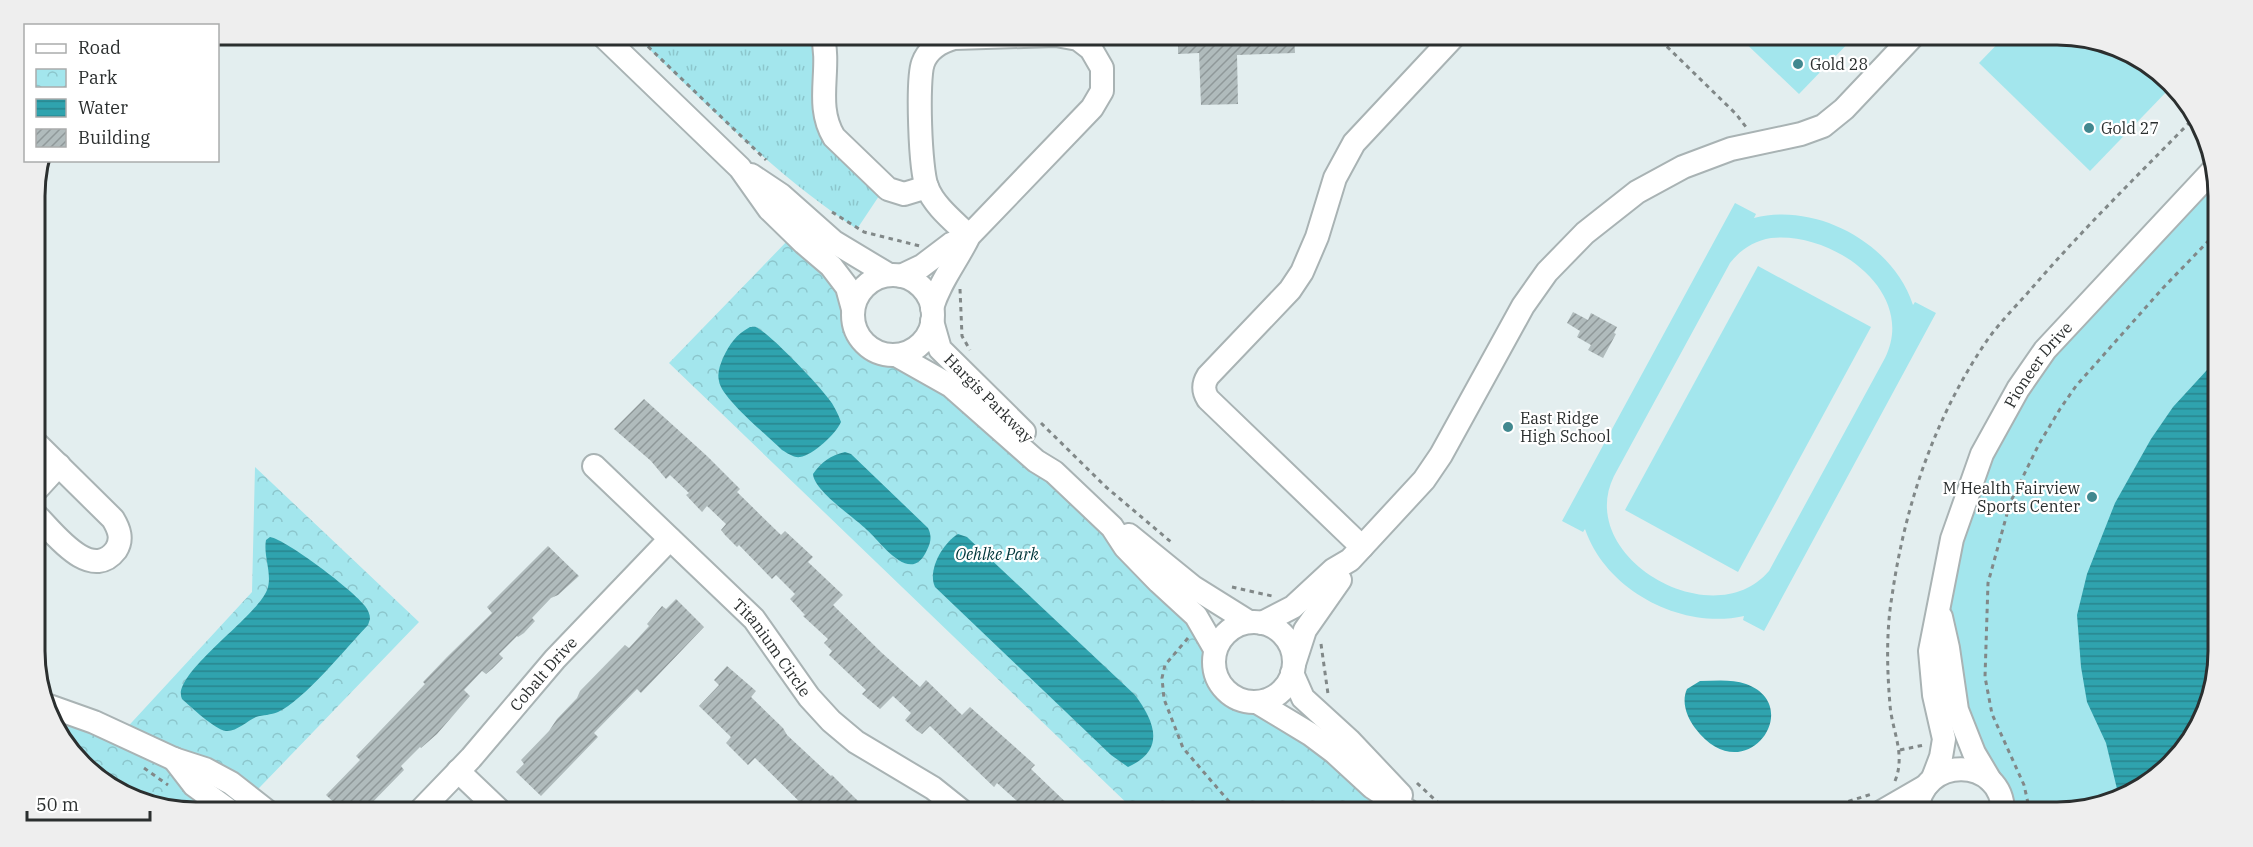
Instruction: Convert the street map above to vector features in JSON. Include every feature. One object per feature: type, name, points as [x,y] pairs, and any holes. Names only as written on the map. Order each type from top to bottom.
[{"type":"street","points":[[612,45],[740,168],[781,195],[834,242],[895,276],[913,281],[921,287],[927,295],[932,314]]},
{"type":"street","points":[[824,45],[823,105],[828,127],[834,137],[882,185],[892,191],[904,194],[927,188]]},
{"type":"street","points":[[938,45],[926,57],[921,71],[922,164],[927,188],[940,207],[969,236]]},
{"type":"street","points":[[740,168],[769,209],[831,266],[847,287],[853,309],[853,321],[864,343],[884,354],[896,355],[909,352],[928,334],[943,279],[969,236],[1097,102],[1102,91],[1103,75],[1099,62],[1085,45]]},
{"type":"street","points":[[1356,554],[1208,399],[1204,391],[1204,383],[1208,376],[1290,290],[1302,272],[1315,244],[1335,178],[1354,143],[1446,45]]},
{"type":"street","points":[[1356,554],[1333,570],[1293,607],[1256,622],[1238,625],[1228,631],[1215,649],[1216,675],[1222,687],[1232,696],[1244,701],[1257,702],[1269,699],[1287,684],[1305,630],[1356,554],[1428,475],[1524,306],[1543,277],[1597,222],[1637,192],[1683,166],[1731,149],[1811,131],[1828,123],[1905,45]]},
{"type":"street","name":"Pioneer Drive","points":[[1918,802],[1941,757],[1944,739],[1934,695],[1930,651],[1938,607],[1952,539],[1982,454],[2018,389],[2053,341],[2207,177]]},
{"type":"street","points":[[853,309],[857,297],[865,286],[876,279],[895,276],[922,266],[951,244],[969,236]]},
{"type":"street","name":"Hargis Parkway","points":[[932,314],[940,348],[1043,452],[1054,471]]},
{"type":"street","name":"Hargis Parkway","points":[[896,355],[951,386],[1036,461],[1054,471],[1112,527],[1125,547],[1138,561],[1196,616],[1215,649]]},
{"type":"street","points":[[45,452],[113,519],[119,528],[119,543],[105,559],[89,561],[74,552],[45,524]]},
{"type":"street","points":[[45,480],[59,465]]},
{"type":"street","name":"Titanium Circle","points":[[594,465],[754,620],[809,697],[831,721],[856,742],[933,788],[950,802]]},
{"type":"street","name":"Hargis Parkway","points":[[1112,527],[1134,537],[1193,587],[1256,622]]},
{"type":"street","name":"Cobalt Drive","points":[[429,802],[555,659],[670,539]]},
{"type":"street","name":"Pioneer Drive","points":[[1938,607],[1948,648],[1957,710],[1974,753],[1999,792],[2001,802]]},
{"type":"street","points":[[1256,622],[1274,627],[1284,636],[1291,648],[1293,669],[1303,698],[1349,740],[1406,802]]},
{"type":"street","points":[[1257,702],[1310,734],[1334,752],[1372,787],[1395,802]]},
{"type":"street","points":[[57,709],[94,722],[174,759],[205,769],[221,777],[254,802]]},
{"type":"street","points":[[174,759],[194,784],[217,802]]},
{"type":"street","points":[[1882,802],[1930,782],[1950,770],[1964,768],[1977,772],[1990,780]]},
{"type":"street","points":[[458,771],[491,802]]},
{"type":"path","points":[[646,45],[768,162]]},
{"type":"path","points":[[1665,45],[1744,123],[1754,145]]},
{"type":"path","points":[[827,209],[864,232],[924,248]]},
{"type":"path","points":[[2028,802],[2024,785],[1992,714],[1985,676],[1988,583],[2010,503],[2039,444],[2076,386],[2208,241]]},
{"type":"path","points":[[959,284],[962,336],[973,354]]},
{"type":"path","points":[[1035,417],[1106,487],[1176,547]]},
{"type":"path","points":[[1225,584],[1280,598]]},
{"type":"path","points":[[1194,632],[1165,664],[1162,682],[1164,699],[1183,748],[1229,802]]},
{"type":"path","points":[[1321,637],[1326,692],[1335,700]]},
{"type":"path","points":[[1888,787],[1894,782],[1898,773],[1900,750]]},
{"type":"path","points":[[141,766],[168,784]]},
{"type":"path","points":[[1410,776],[1437,802]]},
{"type":"green space","points":[[645,45],[822,45],[823,105],[885,187],[857,229],[797,185],[714,112]]},
{"type":"green space","name":"Gold 28","points":[[1748,45],[1846,45],[1799,94]]},
{"type":"green space","name":"Gold 27","points":[[1996,45],[2067,45],[2105,53],[2124,61],[2141,71],[2166,92],[2090,171],[1979,63]]},
{"type":"green space","name":"M Health Fairview Sports Center","points":[[2207,185],[2208,651],[2205,680],[2192,718],[2177,743],[2164,758],[2149,771],[2124,786],[2105,794],[2067,802],[2000,802],[1948,648],[1952,539],[2018,389]]},
{"type":"green space","points":[[1735,203],[1756,214],[1754,218],[1778,215],[1802,216],[1826,222],[1849,232],[1870,246],[1888,263],[1903,283],[1913,305],[1915,302],[1936,313],[1764,631],[1743,620],[1744,616],[1720,619],[1696,617],[1672,611],[1649,601],[1610,571],[1595,551],[1585,529],[1583,532],[1562,521]],"holes":[[[1771,238],[1795,238],[1819,244],[1843,255],[1863,270],[1880,289],[1890,310],[1892,333],[1885,358],[1769,571],[1745,589],[1716,595],[1685,591],[1655,579],[1631,559],[1613,534],[1607,506],[1614,476],[1730,263],[1743,250],[1759,241]]]},
{"type":"green space","name":"Oehlke Park","points":[[792,236],[827,268],[845,307],[849,333],[861,348],[923,376],[1036,467],[1187,615],[1205,651],[1209,676],[1219,692],[1231,701],[1276,720],[1383,802],[1126,802],[669,363]]},
{"type":"green space","points":[[1758,266],[1871,327],[1738,572],[1625,510]]},
{"type":"green space","points":[[255,467],[419,622],[246,802],[186,802],[167,799],[129,786],[97,764],[83,750],[64,723],[68,713],[121,734],[252,592]]},
{"type":"water","points":[[750,327],[757,327],[795,361],[823,391],[839,416],[841,422],[834,432],[824,443],[805,455],[795,457],[782,450],[736,407],[722,388],[718,375],[723,358],[734,340]]},
{"type":"water","points":[[2208,369],[2207,670],[2200,699],[2177,743],[2149,771],[2117,789],[2106,743],[2087,702],[2081,667],[2077,615],[2087,574],[2115,503],[2151,439],[2173,407]]},
{"type":"water","points":[[845,452],[851,454],[928,528],[930,542],[920,560],[913,564],[896,558],[815,481],[813,474],[820,466],[835,455]]},
{"type":"water","points":[[958,534],[967,537],[1135,695],[1148,715],[1153,735],[1148,752],[1140,760],[1128,767],[1111,755],[935,587],[933,573],[938,558],[952,538]]},
{"type":"water","points":[[270,537],[305,556],[335,578],[365,606],[370,619],[368,625],[300,697],[275,713],[256,717],[238,728],[226,731],[209,722],[182,699],[182,689],[201,661],[248,615],[267,590],[269,578],[265,546],[266,540]]},
{"type":"water","points":[[1700,681],[1741,682],[1763,695],[1771,709],[1770,725],[1762,739],[1749,749],[1732,752],[1714,746],[1695,728],[1686,709],[1687,689]]},
{"type":"building","points":[[1178,45],[1295,45],[1295,53],[1237,55],[1238,104],[1201,105],[1199,53],[1178,54]]},
{"type":"building","points":[[1573,312],[1588,320],[1591,313],[1617,327],[1614,333],[1616,334],[1603,358],[1588,350],[1591,345],[1577,337],[1580,331],[1567,323]]},
{"type":"building","points":[[644,399],[707,456],[740,489],[737,492],[781,535],[785,531],[813,557],[808,562],[843,595],[833,605],[882,653],[920,687],[926,680],[962,715],[970,707],[1035,765],[1031,769],[1066,802],[1016,802],[997,783],[994,787],[930,726],[922,734],[916,730],[905,720],[911,713],[893,696],[880,709],[862,694],[866,690],[829,655],[832,651],[824,643],[828,639],[803,616],[805,615],[790,599],[795,594],[776,575],[772,579],[739,545],[737,547],[725,535],[721,530],[726,524],[707,506],[702,512],[686,495],[689,493],[670,475],[666,479],[651,461],[614,429]]},
{"type":"building","points":[[548,546],[579,576],[558,595],[551,598],[532,618],[535,621],[499,654],[503,658],[492,669],[486,674],[482,671],[464,690],[470,696],[437,734],[401,766],[404,770],[373,802],[333,802],[326,795],[360,760],[356,756],[425,684],[423,682],[492,613],[487,607]]},
{"type":"building","points":[[676,599],[704,627],[641,693],[637,689],[594,733],[598,737],[541,796],[516,772],[524,764],[521,760],[549,731],[577,698],[580,691],[625,645],[629,648],[649,626],[647,624],[662,606],[666,609]]},
{"type":"building","points":[[727,666],[756,691],[751,697],[783,728],[787,735],[859,802],[800,802],[755,758],[748,765],[726,743],[731,737],[699,706],[719,685],[714,680]]},
{"type":"place","name":"Gold 28","points":[[1798,64]]},
{"type":"place","name":"Gold 27","points":[[2089,128]]},
{"type":"place","name":"East Ridge High School","points":[[1508,427]]},
{"type":"place","name":"M Health Fairview Sports Center","points":[[2092,497]]}]
